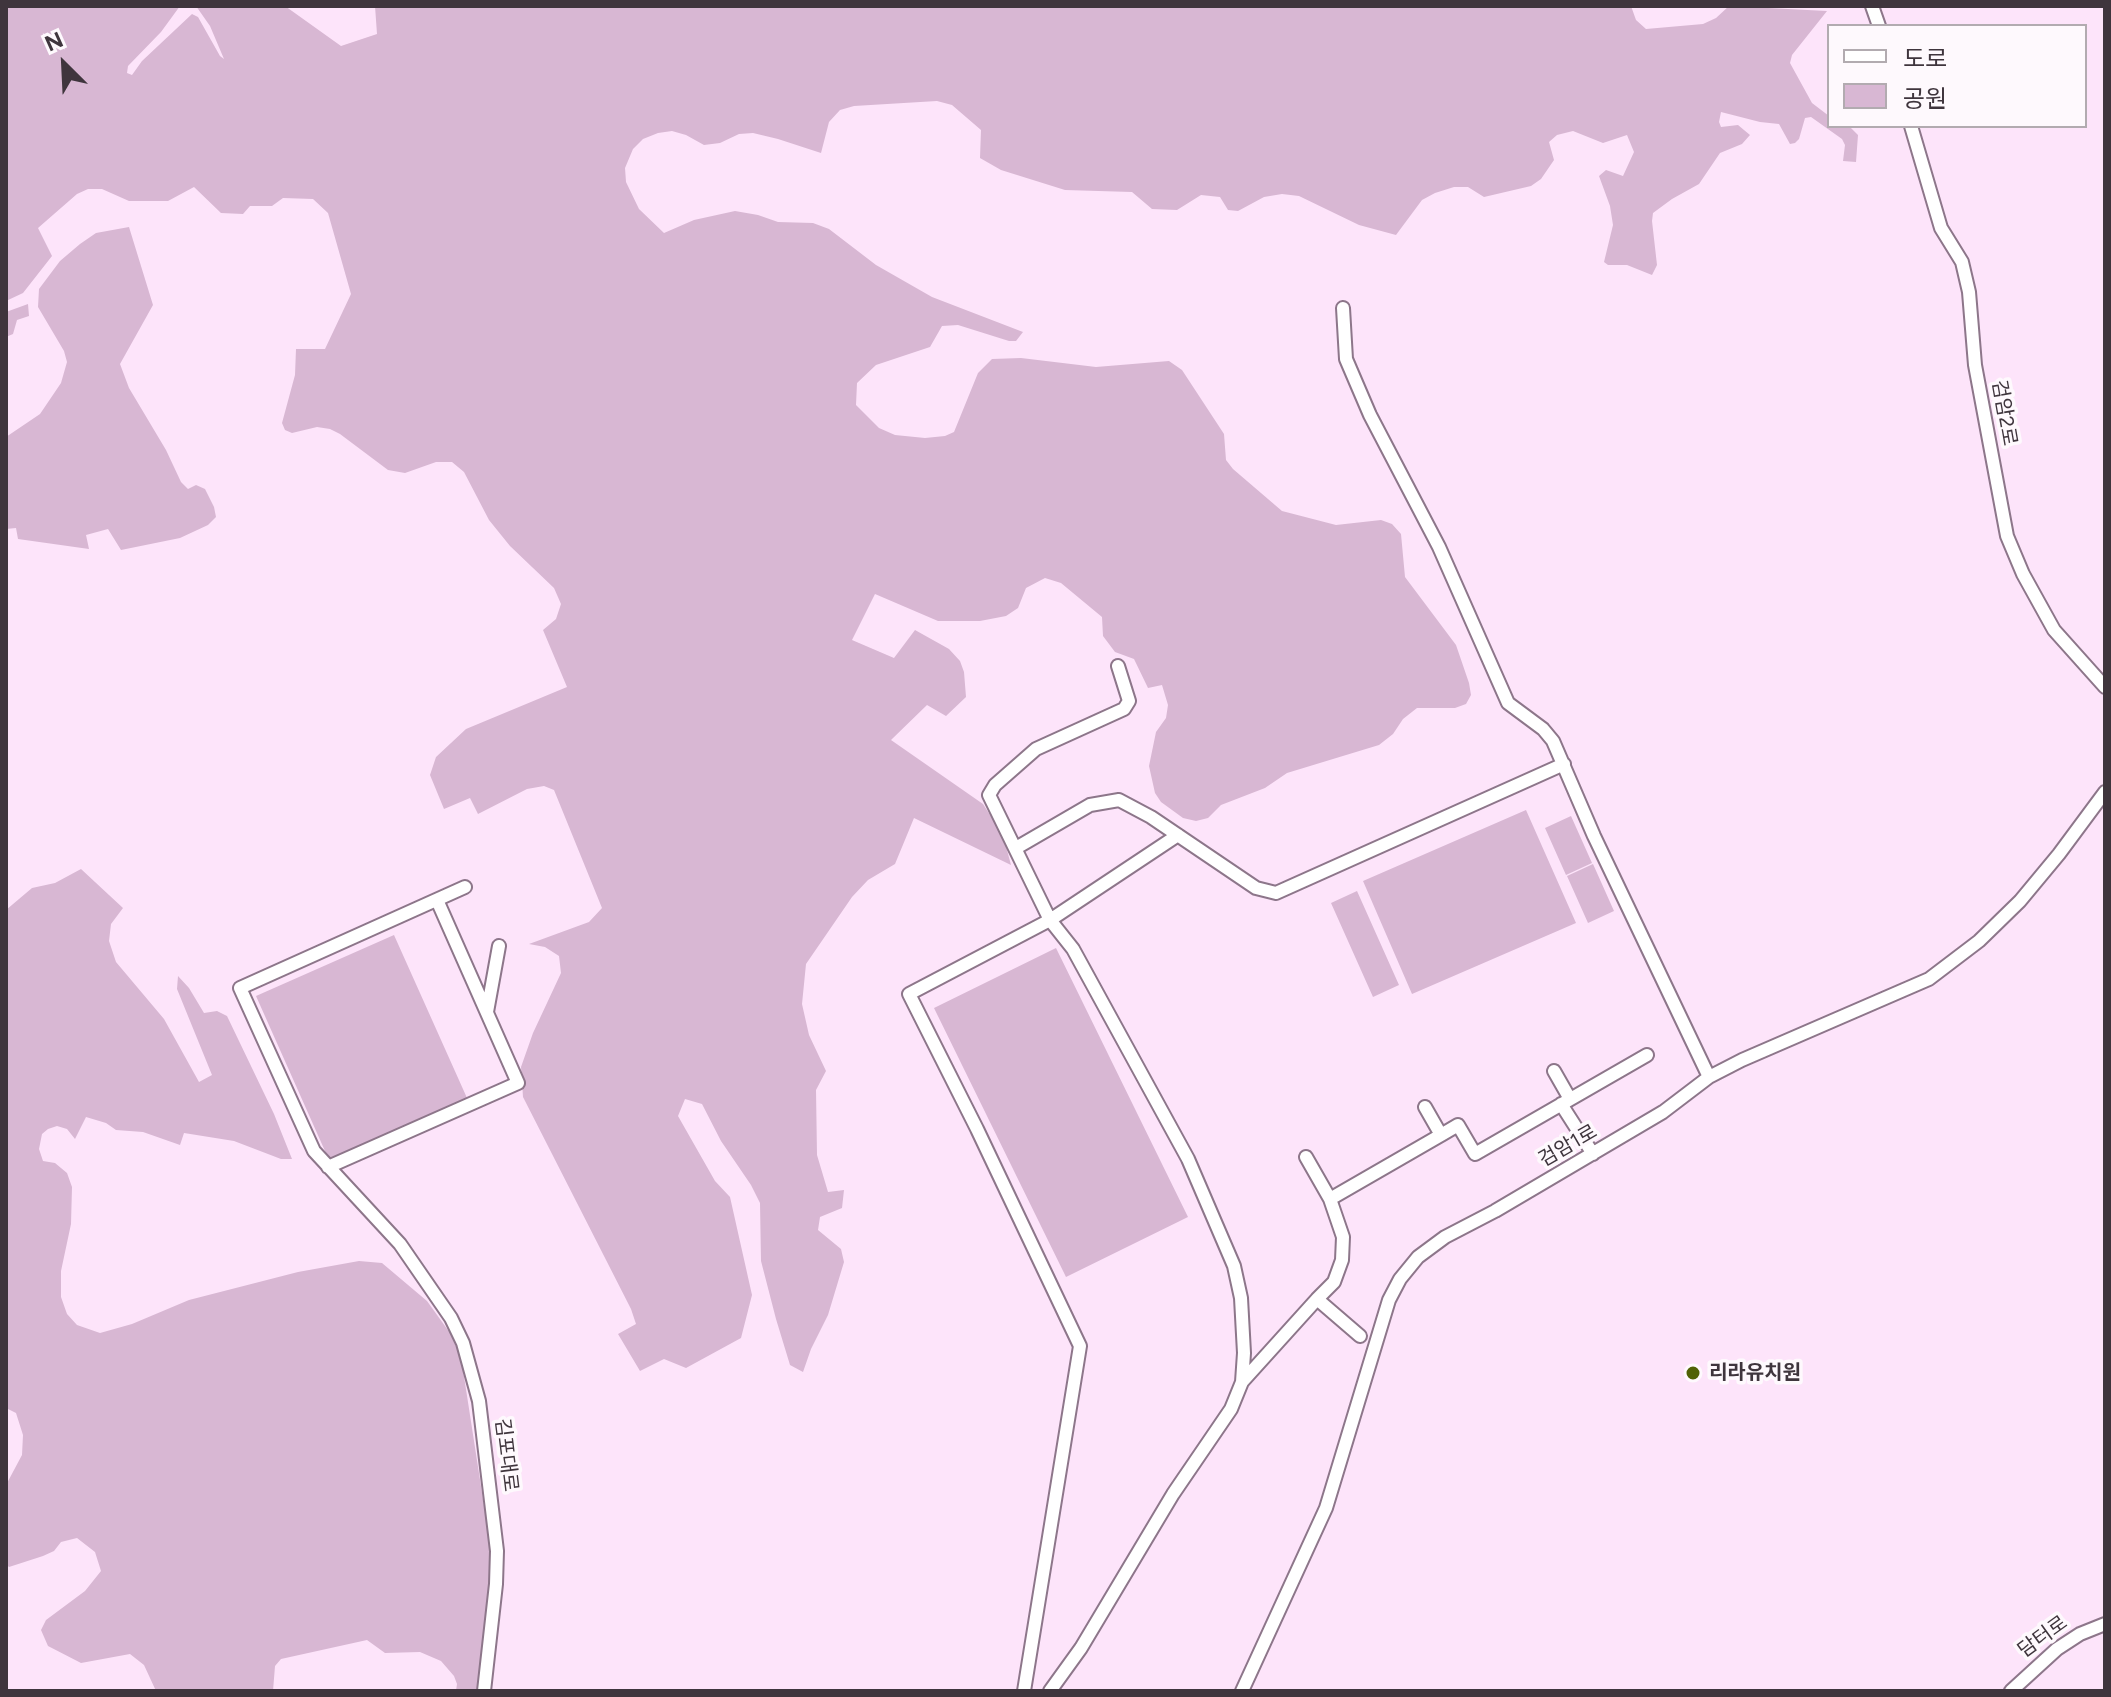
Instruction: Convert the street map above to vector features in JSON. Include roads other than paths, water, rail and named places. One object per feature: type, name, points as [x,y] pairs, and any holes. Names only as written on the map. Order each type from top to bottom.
[{"type":"street","name":"검암2로","points":[[1912,128],[1941,228],[1962,262],[1969,292],[1975,365],[2007,536],[2023,574],[2054,630],[2105,687]]},
{"type":"street","points":[[1343,308],[1346,359],[1364,401],[1457,584],[1508,703],[1543,729],[1553,741],[1594,836],[1709,1077]]},
{"type":"street","points":[[1050,1691],[1081,1648],[1173,1494],[1231,1409],[1242,1382],[1244,1353],[1241,1298],[1234,1266],[1188,1159],[1073,949],[1050,920],[989,795],[995,785],[1036,749],[1124,709],[1129,701],[1118,666]]},
{"type":"street","points":[[1016,848],[1090,805],[1119,800],[1134,806],[1256,888],[1276,893],[1564,764]]},
{"type":"street","name":"검암1로","points":[[1242,1691],[1326,1508],[1389,1300],[1400,1279],[1418,1257],[1445,1237],[1663,1112],[1709,1077],[1929,979],[1957,959],[2020,901],[2105,792]]},
{"type":"street","points":[[1024,1691],[1080,1346],[909,994],[1050,920],[1178,835]]},
{"type":"street","points":[[328,1167],[518,1083],[437,900],[465,887]]},
{"type":"street","name":"김포대로","points":[[437,900],[240,988],[314,1151],[400,1244],[451,1318],[472,1368],[479,1401],[497,1551],[484,1691]]},
{"type":"street","points":[[487,1012],[499,946]]},
{"type":"street","points":[[1330,1199],[1458,1125],[1475,1154],[1647,1055]]},
{"type":"street","points":[[1554,1071],[1593,1154]]},
{"type":"street","points":[[1425,1107],[1441,1135]]},
{"type":"street","points":[[1242,1382],[1334,1282],[1342,1260],[1343,1237],[1330,1199],[1306,1157]]},
{"type":"street","points":[[1317,1299],[1360,1336]]},
{"type":"street","name":"담터로","points":[[2011,1691],[2057,1649],[2080,1634],[2105,1624]]},
{"type":"place","name":"리라유치원","points":[[1693,1373]]}]
